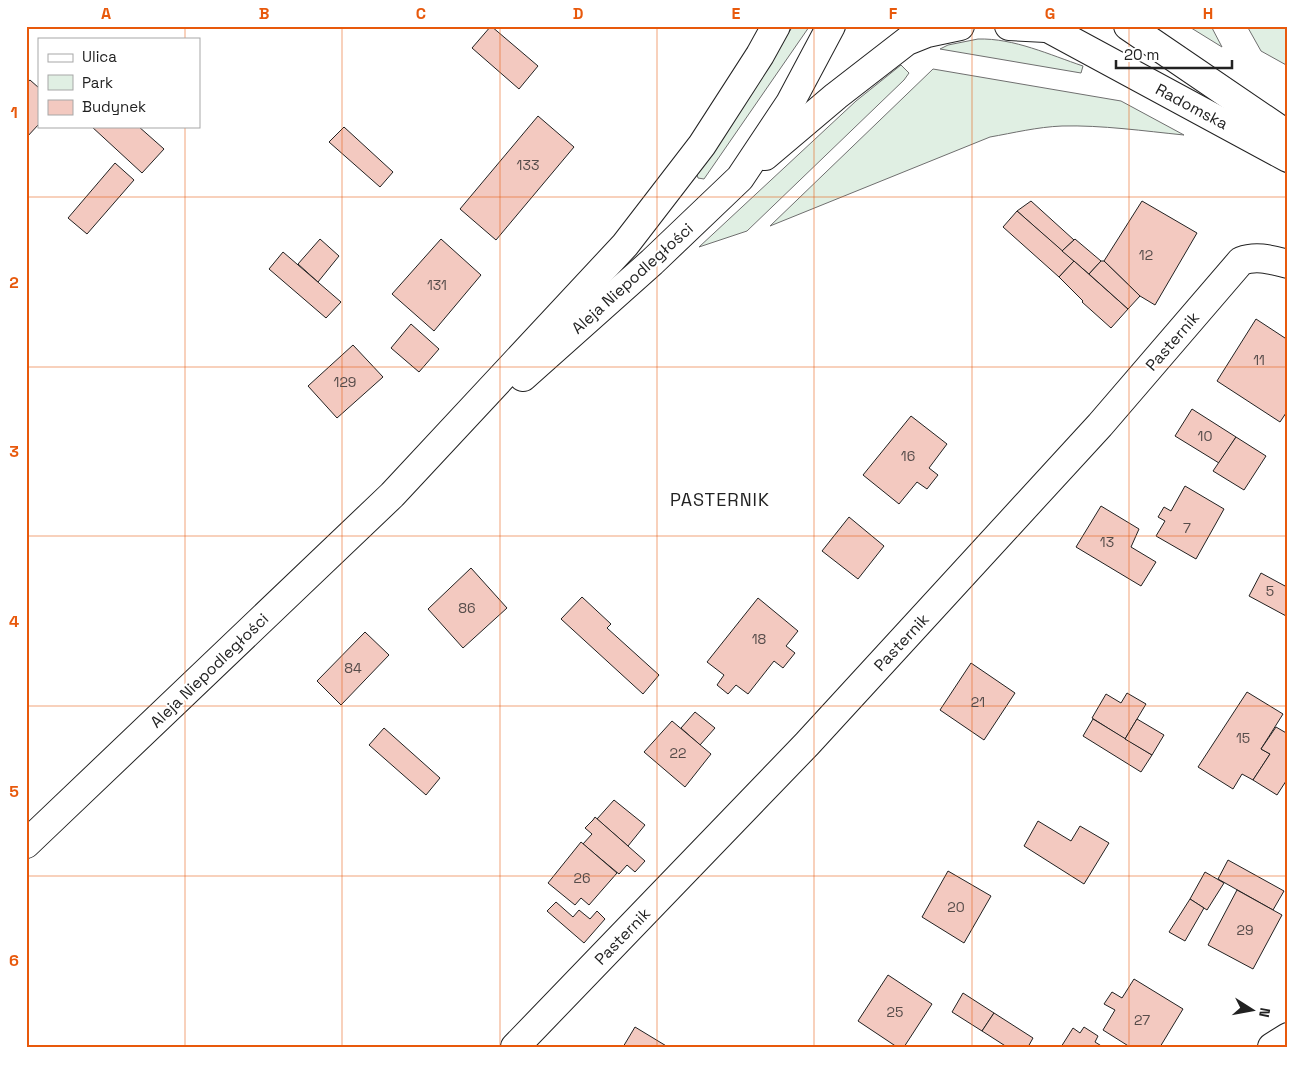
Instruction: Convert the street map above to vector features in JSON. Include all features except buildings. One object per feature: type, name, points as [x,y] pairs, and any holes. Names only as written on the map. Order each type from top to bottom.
[{"type":"main road","name":"Aleja Niepodległości","points":[[392,495],[625,245],[702,146],[760,56],[776,26]]},
{"type":"main road","name":"Aleja Niepodległości","points":[[26,844],[392,495],[652,262],[740,178],[790,103],[830,26]]},
{"type":"main road","points":[[740,178],[836,96],[907,42],[927,32],[960,26]]},
{"type":"main road","points":[[1009,26],[1045,27]]},
{"type":"main road","name":"Radomska","points":[[1128,26],[1288,135]]},
{"type":"main road","name":"Radomska","points":[[1045,27],[1288,158]]},
{"type":"main road","name":"Pasternik","points":[[515,1047],[813,737],[1100,425],[1241,261],[1261,258],[1288,264]]},
{"type":"main road","points":[[1272,1047],[1288,1037]]},
{"type":"green space","points":[[793,26],[809,27],[704,179],[698,178],[696,171]]},
{"type":"green space","points":[[1188,26],[1211,26],[1222,47]]},
{"type":"green space","points":[[1247,26],[1288,26],[1288,66],[1261,51]]},
{"type":"green space","points":[[978,39],[1005,41],[1032,48],[1083,66],[1081,73],[940,49],[948,45]]},
{"type":"green space","points":[[901,65],[909,73],[904,80],[747,231],[699,247],[856,101]]},
{"type":"green space","points":[[933,69],[1121,101],[1184,135],[1108,127],[1062,126],[990,137],[770,226]]},
{"type":"district","name":"PASTERNIK","points":[[720,500]]}]
